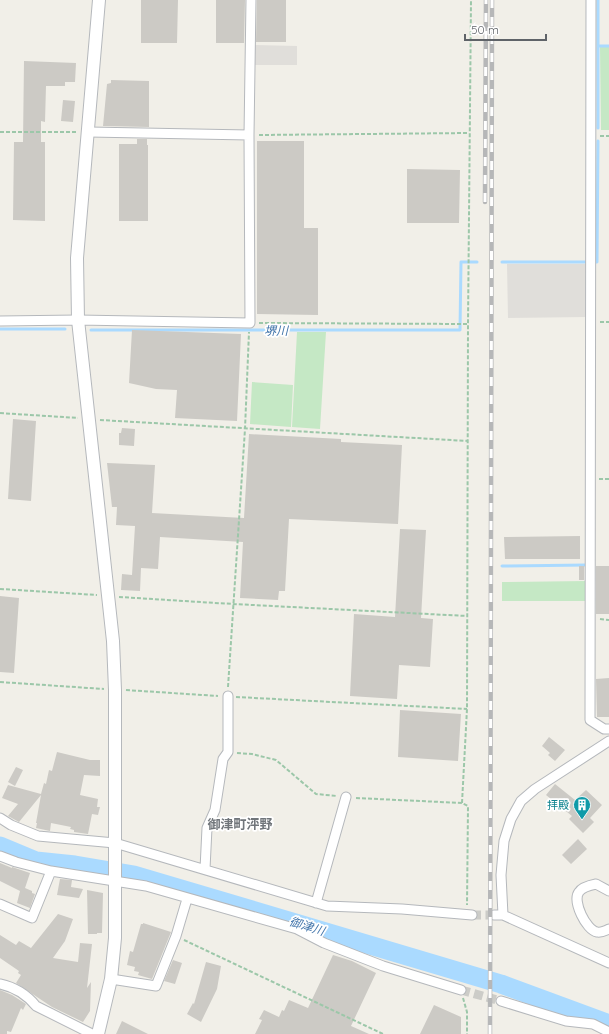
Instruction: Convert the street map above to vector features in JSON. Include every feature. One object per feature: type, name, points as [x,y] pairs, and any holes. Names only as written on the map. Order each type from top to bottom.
[{"type":"street","points":[[98,1034],[111,979],[115,938],[116,879],[113,641],[78,320],[77,258],[89,132],[99,0]]},
{"type":"street","points":[[0,321],[78,320],[249,327],[251,0]]},
{"type":"street","points":[[591,0],[590,720],[604,729],[609,729]]},
{"type":"street","points":[[89,132],[249,135]]},
{"type":"street","points":[[205,869],[207,828],[215,810],[222,759],[228,752],[228,696]]},
{"type":"street","points":[[609,741],[535,789],[521,801],[511,819],[504,841],[499,915],[609,963]]},
{"type":"street","points":[[316,903],[346,797]]},
{"type":"street","points":[[0,818],[11,825],[38,836],[115,844],[205,869],[327,906],[470,914]]},
{"type":"street","points":[[0,856],[16,862],[51,871],[116,879],[146,886],[297,930],[324,943],[376,963],[461,990]]},
{"type":"street","points":[[0,904],[32,918],[51,871]]},
{"type":"street","points":[[609,891],[596,884],[578,892],[577,899],[583,920],[593,930],[601,932],[609,929]]},
{"type":"street","points":[[111,979],[156,986],[176,936],[187,899]]},
{"type":"street","points":[[0,984],[11,987],[31,1000],[36,1006],[92,1034]]},
{"type":"street","points":[[501,1001],[566,1021],[593,1024],[609,1032]]},
{"type":"path","points":[[462,803],[467,709],[468,259],[471,0]]},
{"type":"path","points":[[0,132],[89,132]]},
{"type":"path","points":[[249,135],[469,133]]},
{"type":"path","points":[[228,696],[245,429],[249,327],[468,324]]},
{"type":"path","points":[[0,414],[468,441]]},
{"type":"path","points":[[0,589],[233,604],[467,616]]},
{"type":"path","points":[[228,752],[252,754],[276,760],[316,794],[462,803],[468,806],[470,914]]},
{"type":"path","points":[[176,936],[383,1034]]},
{"type":"path","points":[[465,1006],[467,1012],[467,1034]]},
{"type":"shaded area","points":[[255,45],[297,46],[297,65],[255,65]]},
{"type":"shaded area","points":[[507,264],[586,264],[586,317],[508,318]]},
{"type":"green space","points":[[600,47],[609,47],[609,130],[601,130]]},
{"type":"green space","points":[[297,332],[326,332],[320,429],[292,427]]},
{"type":"green space","points":[[252,382],[293,385],[291,427],[250,424]]},
{"type":"green space","points":[[587,581],[587,601],[502,601],[502,582]]},
{"type":"building","points":[[141,0],[178,0],[177,43],[141,43]]},
{"type":"building","points":[[216,0],[245,0],[244,43],[216,43]]},
{"type":"building","points":[[257,0],[286,0],[286,42],[256,42]]},
{"type":"building","points":[[24,61],[76,63],[75,82],[65,82],[65,86],[46,86],[45,122],[41,121],[41,142],[45,142],[45,221],[13,220],[14,142],[23,142]]},
{"type":"building","points":[[111,80],[149,81],[149,127],[103,126],[107,84],[111,83]]},
{"type":"building","points":[[63,100],[75,101],[73,122],[61,121]]},
{"type":"building","points":[[137,139],[147,139],[148,145],[148,221],[119,221],[119,144],[137,144]]},
{"type":"building","points":[[257,141],[304,141],[304,228],[318,228],[318,315],[257,314]]},
{"type":"building","points":[[407,169],[460,170],[459,223],[407,223]]},
{"type":"building","points":[[132,330],[241,334],[237,421],[175,418],[177,390],[156,389],[129,383]]},
{"type":"building","points":[[13,419],[36,421],[31,501],[8,499]]},
{"type":"building","points":[[122,428],[135,429],[134,446],[119,445],[119,433],[121,433]]},
{"type":"building","points":[[249,434],[341,439],[341,442],[402,445],[398,524],[289,519],[285,591],[279,591],[278,600],[240,598],[243,542],[160,537],[158,569],[141,568],[140,591],[121,590],[122,574],[132,575],[135,526],[116,525],[117,507],[112,507],[107,463],[155,465],[152,513],[244,518]]},
{"type":"building","points":[[400,529],[426,530],[421,618],[433,619],[430,667],[399,665],[397,699],[350,696],[354,614],[395,617]]},
{"type":"building","points":[[580,536],[580,559],[505,559],[504,537]]},
{"type":"building","points":[[579,566],[584,566],[584,580],[579,580]]},
{"type":"building","points":[[596,566],[609,566],[609,614],[596,614]]},
{"type":"building","points":[[0,596],[19,598],[14,673],[0,672]]},
{"type":"building","points":[[609,678],[609,717],[597,717],[596,679]]},
{"type":"building","points":[[400,710],[461,714],[458,761],[398,757]]},
{"type":"building","points":[[549,737],[565,750],[555,761],[548,755],[550,753],[542,746]]},
{"type":"building","points":[[57,752],[90,760],[100,760],[100,776],[84,775],[80,795],[98,799],[97,807],[100,807],[98,815],[92,814],[88,834],[74,832],[74,830],[70,829],[71,827],[51,823],[50,831],[36,828],[41,795],[19,822],[8,816],[18,804],[2,798],[8,785],[41,794],[44,783],[46,784],[49,770],[52,771]]},
{"type":"building","points":[[16,767],[23,770],[15,786],[8,782]]},
{"type":"building","points":[[555,784],[575,800],[586,790],[602,805],[590,818],[594,822],[583,833],[569,819],[572,816],[546,795]]},
{"type":"building","points":[[578,839],[587,849],[571,864],[562,855]]},
{"type":"building","points":[[0,863],[30,873],[25,888],[35,894],[30,908],[17,903],[20,891],[0,881]]},
{"type":"building","points":[[60,879],[72,880],[71,887],[83,889],[79,898],[57,895]]},
{"type":"building","points":[[87,890],[103,893],[102,933],[88,934]]},
{"type":"building","points":[[58,914],[73,919],[65,941],[53,958],[78,962],[80,943],[92,944],[87,988],[91,982],[90,1011],[83,1022],[52,1007],[16,983],[21,975],[18,973],[19,971],[0,958],[0,935],[16,945],[19,941],[31,948]]},
{"type":"building","points":[[143,923],[171,932],[152,979],[138,975],[139,972],[134,971],[135,967],[127,965],[130,951],[133,952],[141,924]]},
{"type":"building","points":[[333,955],[352,961],[376,973],[351,1026],[369,1034],[255,1034],[262,1020],[259,1019],[264,1010],[279,1017],[282,1010],[284,1011],[289,1000],[308,1008]]},
{"type":"building","points":[[173,960],[182,963],[175,984],[164,981]]},
{"type":"building","points":[[206,962],[221,966],[217,989],[201,1022],[187,1014],[193,1003],[194,1004]]},
{"type":"building","points":[[0,990],[12,995],[26,1004],[23,1010],[21,1008],[11,1032],[7,1031],[7,1034],[0,1034]]},
{"type":"building","points":[[434,1005],[461,1017],[461,1034],[420,1034]]},
{"type":"building","points":[[122,1021],[148,1034],[116,1034]]},
{"type":"waterway","points":[[598,0],[598,128]]},
{"type":"waterway","points":[[598,46],[609,46]]},
{"type":"waterway","points":[[594,262],[597,262],[598,141]]},
{"type":"waterway","name":"堺川","points":[[91,330],[460,330],[461,262],[477,262]]},
{"type":"waterway","points":[[502,262],[585,262]]},
{"type":"waterway","name":"堺川","points":[[0,329],[65,329]]},
{"type":"waterway","points":[[502,566],[587,565]]},
{"type":"waterway","name":"御津川","points":[[0,846],[36,861],[75,865],[134,875],[501,984],[609,1024]]},
{"type":"tunnel","points":[[472,915],[494,915]]},
{"type":"tunnel","points":[[461,990],[501,1001]]},
{"type":"railway","points":[[485,202],[486,0]]},
{"type":"railway","points":[[490,1034],[492,0]]},
{"type":"place","name":"拝殿","points":[[582,820]]},
{"type":"district","name":"御津町泙野","points":[[240,824]]}]
